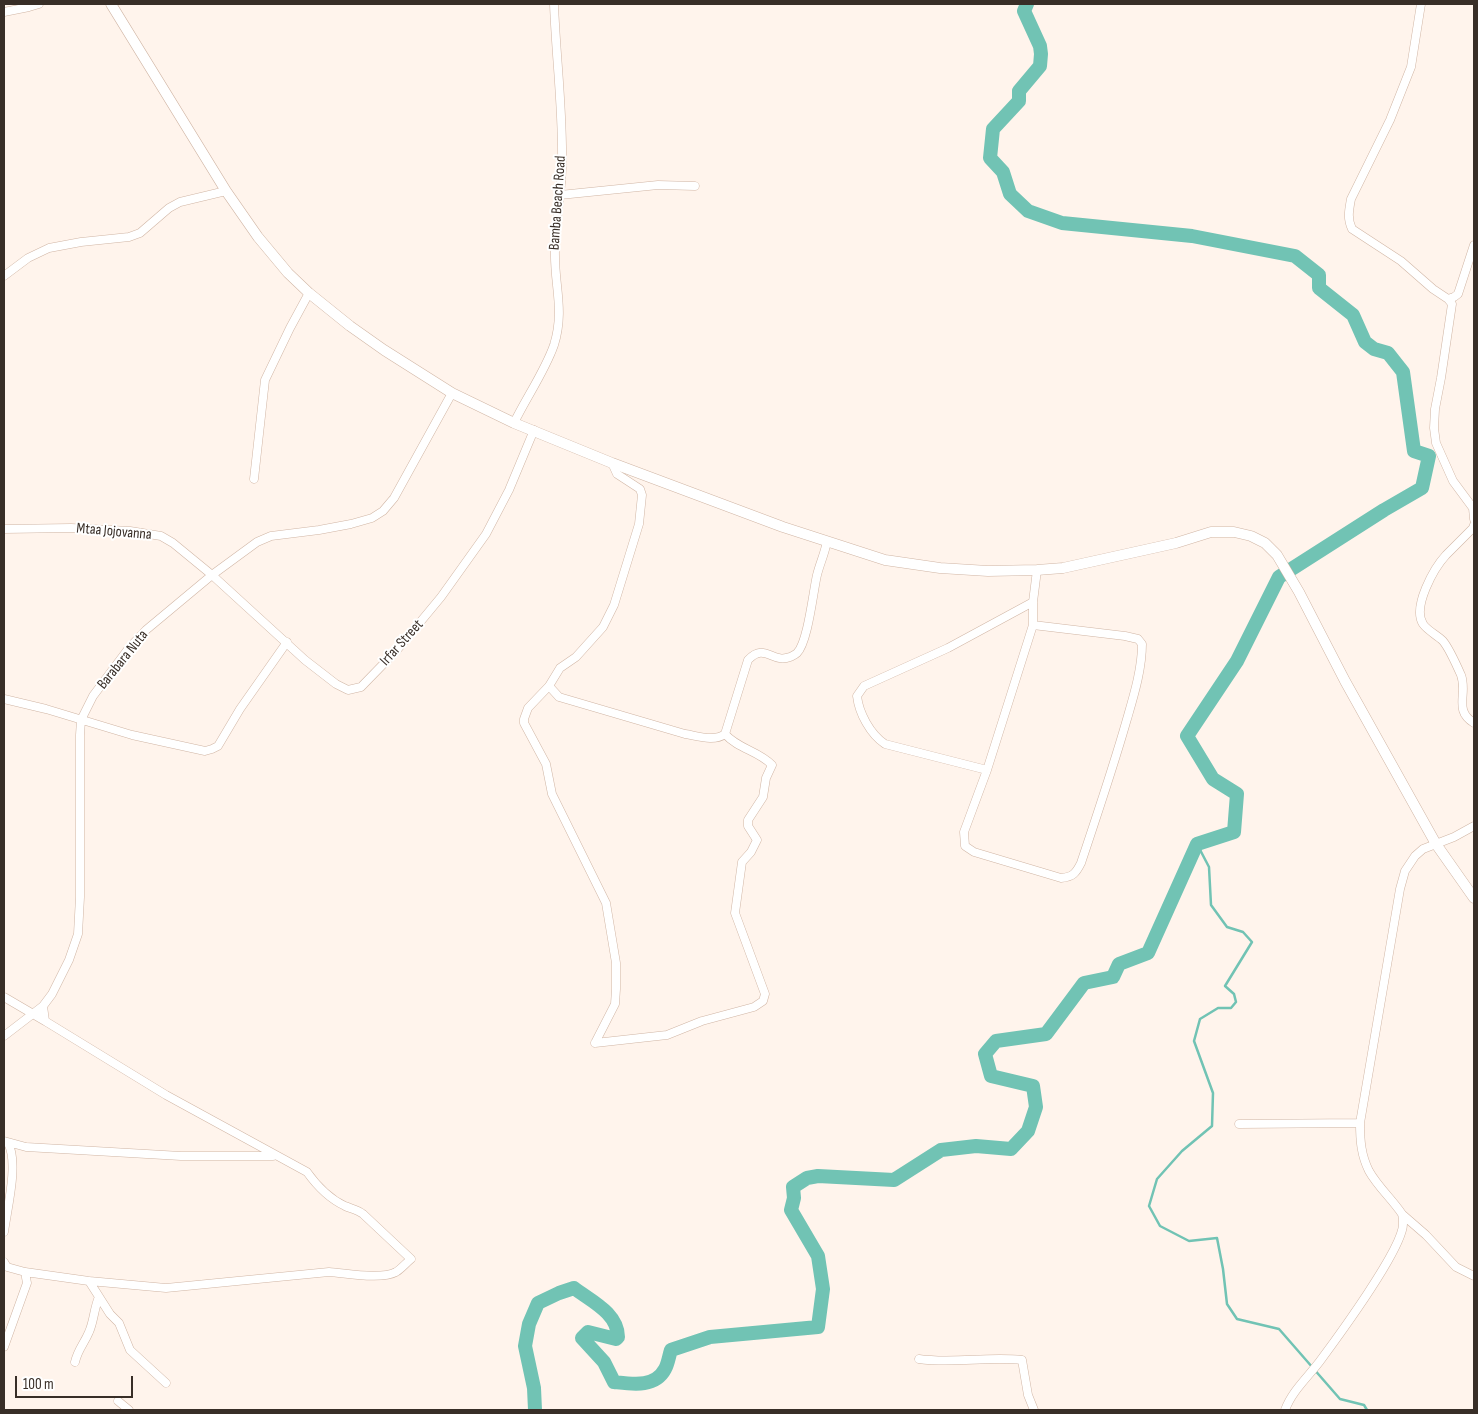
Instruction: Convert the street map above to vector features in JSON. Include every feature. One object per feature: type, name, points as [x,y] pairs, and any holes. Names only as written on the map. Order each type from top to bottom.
[{"type":"main road","points":[[116,6],[226,192],[258,237],[288,272],[309,293],[377,345],[452,393],[514,423],[612,463],[783,527],[885,560],[940,568],[988,571],[1037,570],[1063,568],[1176,543],[1211,532],[1234,532],[1251,536],[1265,544],[1277,555],[1292,580],[1333,659],[1436,844],[1474,898]]},
{"type":"street","points":[[4,12],[39,4]]},
{"type":"street","name":"Bamba Beach Road","points":[[514,423],[550,352],[558,325],[560,301],[555,259],[555,236],[560,195],[562,141],[554,4]]},
{"type":"street","points":[[1421,4],[1411,67],[1390,120],[1351,199],[1349,224],[1352,229],[1401,261],[1452,304],[1435,409],[1434,428],[1436,443],[1453,481],[1473,508],[1474,519]]},
{"type":"street","points":[[560,195],[658,185],[695,186]]},
{"type":"street","points":[[4,276],[28,258],[49,248],[81,242],[129,237],[140,233],[168,208],[180,202],[226,192]]},
{"type":"street","points":[[1448,299],[1458,294],[1474,245]]},
{"type":"street","points":[[254,479],[265,380],[309,293]]},
{"type":"street","name":"Barabara Nuta","points":[[4,1036],[43,1006],[52,994],[69,960],[78,934],[81,720],[93,696],[129,648],[146,630],[212,575],[258,542],[283,533],[319,530],[351,524],[372,518],[383,511],[394,498],[452,393]]},
{"type":"street","name":"Irfar Street","points":[[212,575],[305,660],[336,684],[348,690],[361,687],[397,650],[441,597],[486,534],[509,490],[534,430]]},
{"type":"street","points":[[612,463],[617,474],[640,489],[642,495],[639,524],[614,605],[603,627],[576,657],[560,668],[549,686],[528,708],[524,718],[524,724],[546,764],[552,794],[606,903],[616,963],[615,1004],[595,1043],[667,1035],[702,1021],[754,1007],[764,1001],[764,994],[735,913],[742,862],[751,852],[756,840],[748,826],[748,820],[763,797],[766,778],[772,765],[766,759],[732,742],[725,734]]},
{"type":"street","points":[[1474,525],[1445,556],[1436,569],[1422,596],[1419,616],[1424,625],[1444,642],[1461,676],[1463,684],[1462,709],[1467,718],[1474,723]]},
{"type":"street","name":"Mtaa Jojovanna","points":[[4,529],[71,528],[130,531],[161,536],[173,543],[212,575]]},
{"type":"street","points":[[549,686],[558,697],[685,734],[704,738],[720,738],[725,734],[748,660],[755,652],[781,659],[790,658],[797,653],[804,638],[826,541]]},
{"type":"street","points":[[1033,625],[1125,636],[1138,639],[1142,644],[1135,691],[1112,773],[1081,863],[1076,874],[1069,877],[1061,878],[974,852],[965,846],[964,832],[987,770],[1033,625],[1033,602],[1037,570]]},
{"type":"street","points":[[987,770],[885,744],[872,733],[857,696],[864,686],[948,648],[1033,602]]},
{"type":"street","points":[[4,699],[46,709],[132,735],[212,750],[218,746],[240,709],[287,642]]},
{"type":"street","points":[[1474,826],[1423,849],[1415,856],[1405,871],[1360,1123],[1360,1145],[1363,1158],[1387,1197],[1456,1267],[1474,1276]]},
{"type":"street","points":[[4,996],[166,1095],[307,1172],[319,1188],[344,1206],[364,1214],[411,1259],[395,1272],[384,1275],[329,1272],[166,1288],[36,1274],[8,1267],[4,1262]]},
{"type":"street","points":[[43,1006],[45,1021]]},
{"type":"street","points":[[1239,1124],[1360,1123]]},
{"type":"street","points":[[6,1142],[26,1147],[182,1156],[275,1156]]},
{"type":"street","points":[[4,1232],[12,1171],[11,1149],[6,1142]]},
{"type":"street","points":[[1285,1410],[1380,1273],[1400,1240],[1404,1227],[1403,1215]]},
{"type":"street","points":[[25,1272],[28,1283]]},
{"type":"street","points":[[4,1347],[28,1283],[36,1274]]},
{"type":"street","points":[[89,1281],[110,1314],[119,1323],[130,1350],[166,1383]]},
{"type":"street","points":[[75,1362],[78,1351],[89,1332],[95,1305],[99,1297]]},
{"type":"street","points":[[918,1359],[936,1362],[953,1360],[1022,1360],[1028,1395],[1034,1410]]},
{"type":"street","points":[[118,1402],[129,1410]]},
{"type":"waterway","points":[[535,1410],[534,1388],[525,1346],[529,1324],[538,1303],[574,1288],[602,1308],[614,1321],[618,1337],[616,1339],[588,1332],[582,1338],[604,1362],[614,1382],[635,1384],[649,1382],[661,1375],[668,1362],[671,1350],[710,1337],[818,1327],[823,1289],[818,1256],[791,1210],[794,1198],[793,1187],[807,1178],[818,1176],[894,1180],[941,1150],[976,1146],[1011,1149],[1028,1131],[1036,1107],[1033,1086],[991,1076],[985,1054],[996,1041],[1046,1034],[1084,983],[1113,977],[1119,964],[1148,953],[1197,844],[1234,832],[1237,794],[1213,779],[1187,736],[1237,661],[1279,577],[1422,488],[1429,456],[1414,451],[1403,372],[1388,353],[1374,349],[1365,342],[1353,315],[1319,288],[1319,275],[1295,256],[1192,236],[1062,223],[1028,211],[1010,194],[1003,172],[990,158],[993,129],[1019,101],[1019,91],[1040,66],[1040,46],[1024,11],[1027,4]]},
{"type":"waterway","points":[[1197,844],[1209,867],[1211,905],[1227,927],[1243,932],[1252,942],[1225,986],[1234,994],[1236,1002],[1231,1008],[1218,1008],[1200,1019],[1194,1041],[1213,1093],[1212,1126],[1182,1151],[1157,1179],[1149,1206],[1160,1226],[1189,1241],[1217,1238],[1227,1304],[1237,1319],[1279,1329],[1340,1399],[1364,1405],[1367,1410]]}]
